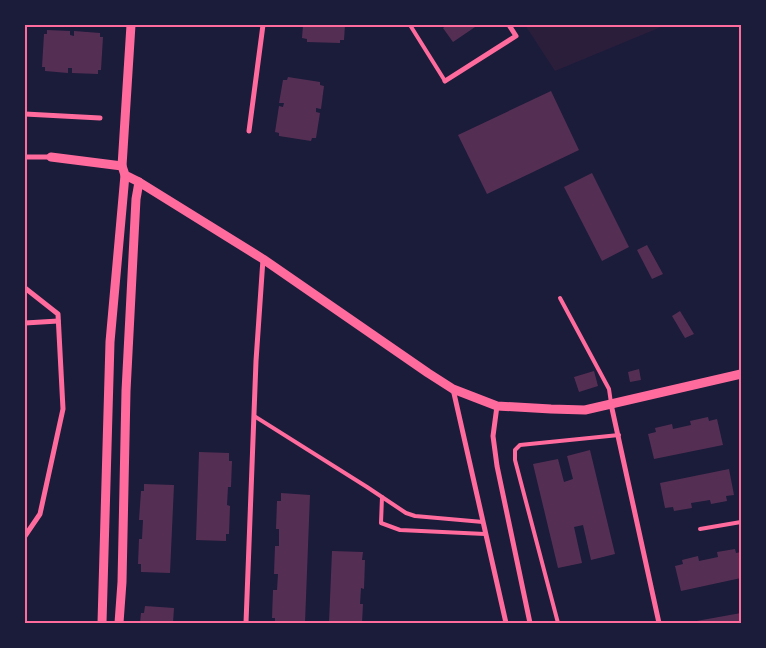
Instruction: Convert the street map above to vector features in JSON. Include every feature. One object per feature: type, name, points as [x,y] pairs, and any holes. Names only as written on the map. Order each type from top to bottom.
[{"type":"street","points":[[102,623],[110,342],[123,170],[131,25]]},
{"type":"street","points":[[249,131],[263,25]]},
{"type":"street","points":[[445,81],[516,36],[509,25]]},
{"type":"street","points":[[25,114],[100,118]]},
{"type":"street","points":[[25,157],[51,156],[123,170],[139,182],[263,259],[453,389],[497,406],[586,410],[740,374],[741,385]]},
{"type":"street","points":[[119,623],[122,582],[126,391],[136,199],[139,182]]},
{"type":"street","points":[[246,623],[256,361],[263,259]]},
{"type":"street","points":[[25,288],[58,314],[63,409],[40,514],[25,536]]},
{"type":"street","points":[[25,323],[58,321]]},
{"type":"street","points":[[453,389],[506,623]]},
{"type":"street","points":[[611,404],[659,623]]},
{"type":"street","points":[[497,406],[493,436],[497,466],[530,623]]},
{"type":"lane","points":[[410,25],[445,81]]},
{"type":"lane","points":[[560,298],[609,389],[611,404]]},
{"type":"lane","points":[[254,416],[406,513],[415,516],[483,522]]},
{"type":"lane","points":[[558,623],[515,460],[515,450],[520,445],[619,435]]},
{"type":"lane","points":[[382,497],[381,523],[400,530],[486,534]]},
{"type":"lane","points":[[700,529],[741,522]]},
{"type":"shaded area","points":[[525,25],[666,25],[555,71]]},
{"type":"building","points":[[303,25],[345,25],[344,40],[340,40],[340,43],[307,42],[307,39],[302,38]]},
{"type":"building","points":[[447,25],[478,25],[453,42],[443,28]]},
{"type":"building","points":[[47,30],[70,31],[70,35],[74,36],[74,31],[100,33],[100,37],[103,37],[101,70],[98,70],[98,74],[72,73],[72,68],[68,68],[68,73],[45,71],[45,67],[42,67],[44,34],[47,34]]},
{"type":"building","points":[[288,77],[320,82],[320,85],[324,86],[321,109],[316,108],[316,112],[320,113],[316,138],[312,138],[311,141],[279,136],[279,133],[275,132],[279,106],[283,107],[284,103],[279,103],[283,80],[287,80]]},
{"type":"building","points":[[551,91],[579,150],[487,194],[458,135]]},
{"type":"building","points":[[592,173],[629,247],[602,261],[564,187]]},
{"type":"building","points":[[647,245],[663,274],[652,279],[637,250]]},
{"type":"building","points":[[680,311],[694,334],[685,338],[672,316]]},
{"type":"building","points":[[639,369],[641,380],[630,382],[628,372]]},
{"type":"building","points":[[594,371],[598,386],[579,392],[574,377]]},
{"type":"building","points":[[708,417],[709,421],[717,419],[723,445],[654,459],[648,434],[656,432],[655,428],[672,424],[673,429],[691,425],[690,421]]},
{"type":"building","points":[[590,450],[615,554],[591,560],[583,525],[574,527],[582,563],[558,568],[533,464],[558,459],[564,482],[573,479],[567,456]]},
{"type":"building","points":[[199,452],[229,453],[229,461],[232,461],[231,487],[228,487],[227,505],[230,506],[229,534],[226,534],[226,541],[196,540]]},
{"type":"building","points":[[729,469],[734,495],[726,496],[727,501],[711,504],[710,500],[691,503],[692,508],[674,511],[673,507],[665,508],[660,483]]},
{"type":"building","points":[[144,484],[174,485],[170,573],[141,572],[141,564],[138,564],[139,539],[142,539],[143,520],[139,520],[141,491],[144,491]]},
{"type":"building","points":[[281,493],[310,495],[305,623],[275,623],[275,618],[272,618],[273,590],[277,590],[278,574],[274,574],[275,546],[279,546],[279,529],[276,529],[277,501],[281,501]]},
{"type":"building","points":[[735,549],[736,553],[741,552],[741,578],[681,591],[675,566],[683,564],[682,560],[698,556],[699,561],[718,557],[717,552]]},
{"type":"building","points":[[332,551],[363,552],[362,560],[365,560],[364,589],[361,588],[360,604],[363,604],[362,623],[329,623]]},
{"type":"building","points":[[145,606],[174,608],[173,623],[140,623],[141,613],[144,613]]},
{"type":"building","points":[[741,613],[741,623],[691,623],[691,622]]}]
